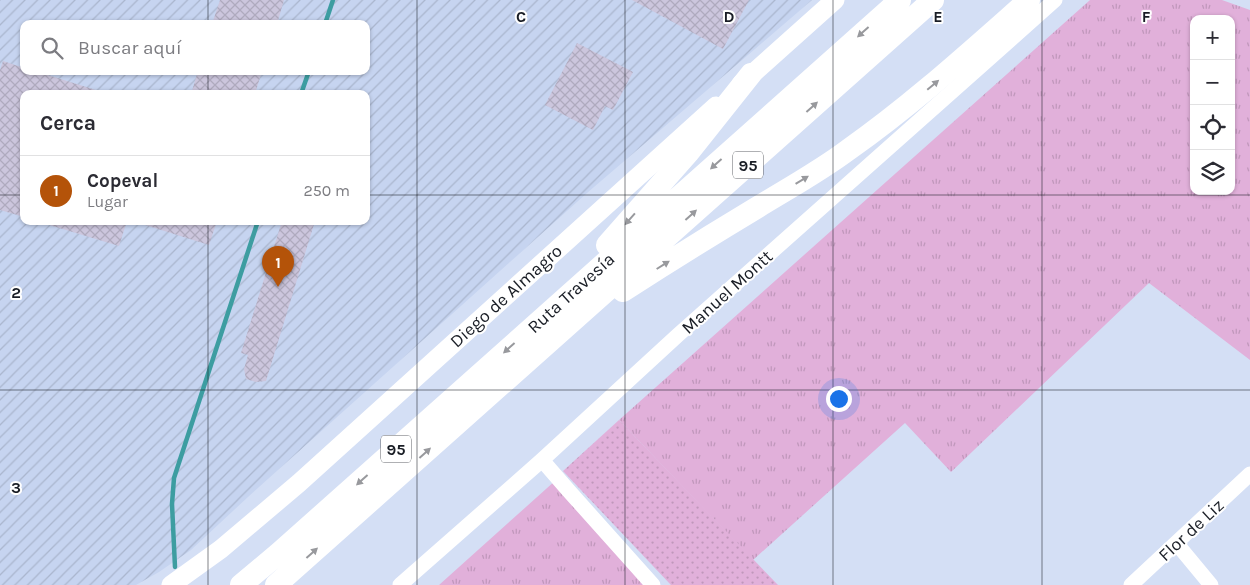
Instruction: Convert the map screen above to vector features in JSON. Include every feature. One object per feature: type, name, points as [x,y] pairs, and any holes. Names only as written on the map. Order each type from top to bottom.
[{"type":"highway","name":"Ruta Travesía","points":[[276,585],[900,0]]},
{"type":"highway","name":"Ruta Travesía","points":[[241,585],[554,323],[932,0]]},
{"type":"highway","points":[[554,323],[686,250],[846,152],[893,118],[1029,0]]},
{"type":"highway","points":[[554,323],[751,74]]},
{"type":"main road","name":"Diego de Almagro","points":[[171,585],[221,549],[299,483],[835,0]]},
{"type":"street","name":"Manuel Montt","points":[[400,585],[542,460],[678,335],[1054,0]]},
{"type":"street","points":[[542,460],[653,585]]},
{"type":"street","name":"Flor de Liz","points":[[1131,585],[1250,474]]},
{"type":"street","points":[[1177,544],[1211,585]]},
{"type":"shaded area","points":[[0,0],[812,0],[587,193],[191,550],[136,585],[0,585]]},
{"type":"green space","points":[[1090,0],[1222,0],[1250,10],[1250,360],[1149,283],[951,472],[905,423],[753,560],[619,420]]},
{"type":"green space","points":[[619,420],[778,585],[671,585],[563,471]]},
{"type":"green space","points":[[556,480],[654,585],[439,585]]},
{"type":"building","points":[[220,0],[284,0],[278,20],[213,20]]},
{"type":"building","points":[[632,0],[749,0],[723,49]]},
{"type":"building","points":[[577,43],[633,72],[613,110],[605,106],[593,130],[545,105]]},
{"type":"building","points":[[3,61],[20,67],[20,75],[48,75],[96,90],[20,90],[20,216],[0,210],[0,70]]},
{"type":"building","points":[[197,75],[261,75],[256,90],[192,90]]},
{"type":"building","points":[[49,225],[126,225],[119,246]]},
{"type":"building","points":[[145,225],[216,225],[209,245]]},
{"type":"building","points":[[281,225],[314,225],[266,381],[256,382],[246,379],[244,369],[248,355],[241,353]]},
{"type":"waterway","points":[[326,20],[333,0]]},
{"type":"waterway","points":[[302,90],[308,75]]},
{"type":"waterway","points":[[175,567],[172,504],[174,478],[257,225]]},
{"type":"place","name":"Copeval","points":[[278,287]]}]
